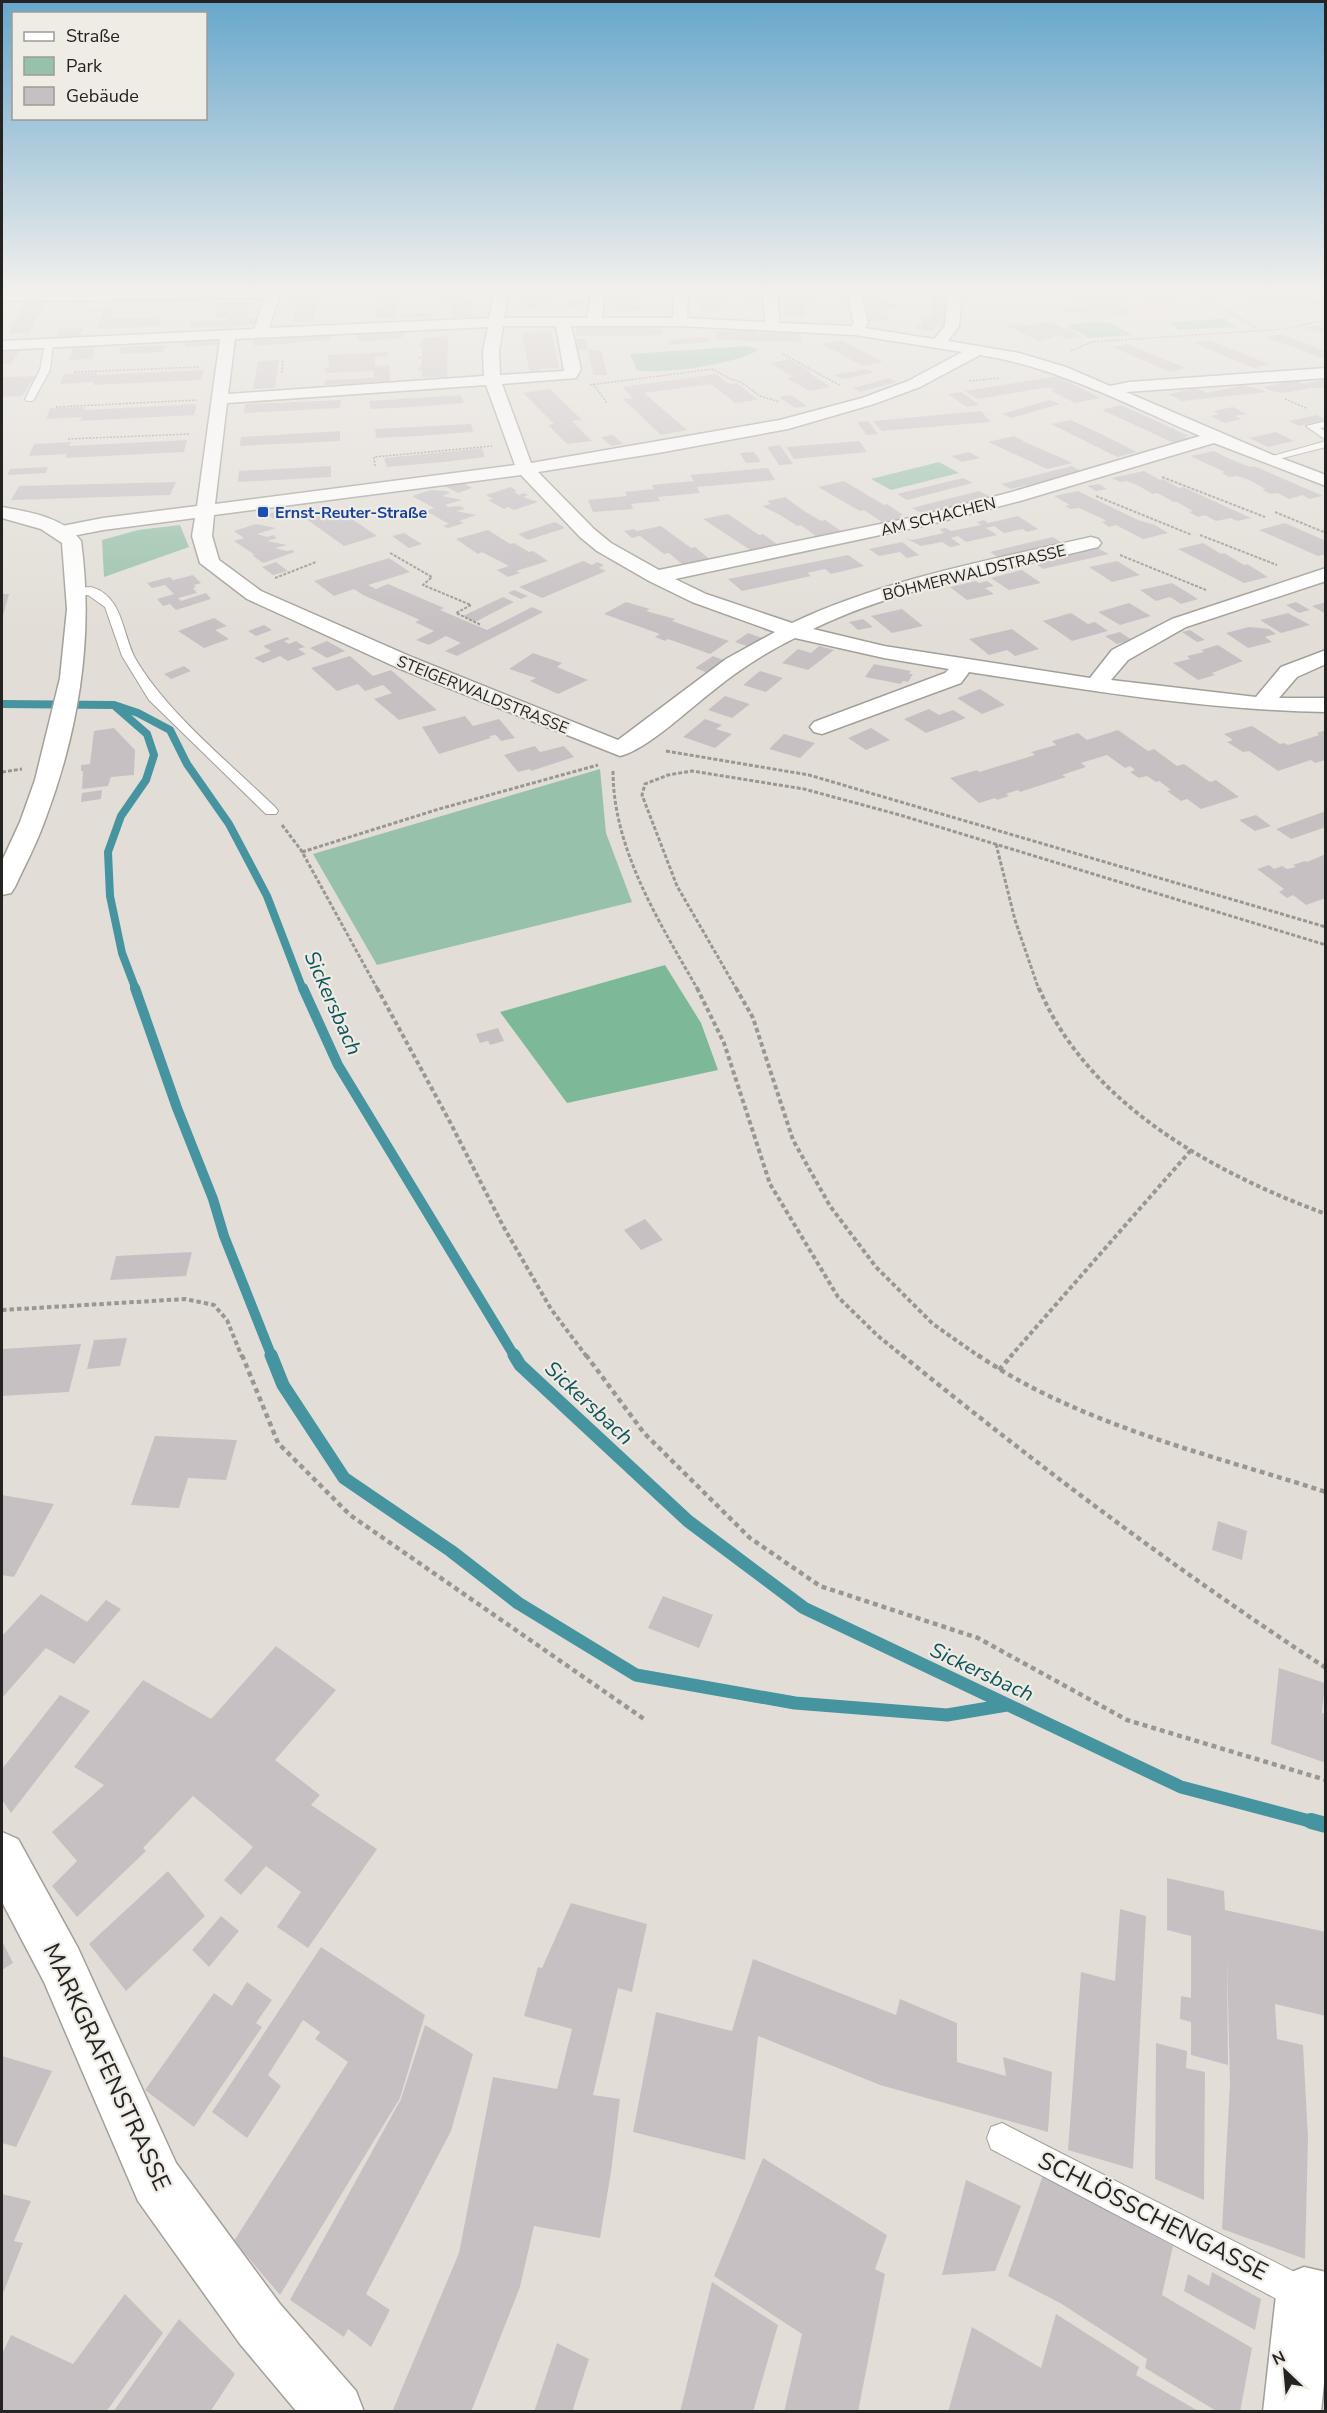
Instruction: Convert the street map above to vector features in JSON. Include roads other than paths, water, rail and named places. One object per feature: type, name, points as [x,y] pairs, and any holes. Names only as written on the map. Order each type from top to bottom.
[{"type":"street","name":"STEIGERWALDSTRASSE","points":[[219,405],[202,536],[210,563],[241,587],[296,615],[406,663],[622,750],[734,664],[793,631]]},
{"type":"street","points":[[501,405],[525,469],[571,514],[586,533],[604,547],[656,577],[699,598],[793,631],[884,652],[1096,685],[1262,704],[1326,705]]},
{"type":"street","points":[[62,532],[103,524],[525,469],[658,448],[805,420],[856,405]]},
{"type":"street","points":[[1140,405],[1267,459],[1326,481]]},
{"type":"street","name":"AM SCHACHEN","points":[[656,577],[920,521],[1062,483],[1215,437]]},
{"type":"street","points":[[2,513],[36,519],[62,532],[71,541],[75,561],[77,630],[66,705],[36,814],[2,887]]},
{"type":"street","name":"BÖHMERWALDSTRASSE","points":[[793,631],[842,608],[899,588],[1090,543]]},
{"type":"street","points":[[1096,685],[1120,656],[1179,623],[1318,576]]},
{"type":"street","points":[[1262,704],[1289,672],[1326,656]]},
{"type":"street","points":[[822,727],[953,678],[963,664]]},
{"type":"street","name":"MARKGRAFENSTRASSE","points":[[2,1856],[61,1965],[157,2182],[260,2324],[334,2412]]},
{"type":"street","points":[[1292,2412],[1315,2298]]},
{"type":"lane","points":[[1326,424],[1311,426],[1326,438]]},
{"type":"lane","points":[[1267,459],[1326,444]]},
{"type":"lane","points":[[76,592],[91,591],[110,605],[128,656],[154,696],[271,812]]},
{"type":"lane","name":"SCHLÖSSCHENGASSE","points":[[1002,2138],[1315,2298]]},
{"type":"waterway","name":"Sickersbach","points":[[2,704],[114,705],[138,713],[170,730],[187,764],[229,824],[267,896],[303,990]]},
{"type":"waterway","points":[[116,707],[147,734],[154,755],[146,780],[121,816],[108,852],[110,896],[122,953],[136,990]]},
{"type":"waterway","points":[[135,988],[177,1108],[213,1199],[224,1236],[272,1357]]},
{"type":"waterway","name":"Sickersbach","points":[[303,988],[338,1065],[515,1357]]},
{"type":"waterway","points":[[271,1355],[283,1385],[344,1478],[451,1551],[518,1603],[636,1675],[795,1703],[947,1715],[1007,1705]]},
{"type":"waterway","name":"Sickersbach","points":[[514,1355],[520,1365],[688,1521],[804,1608],[1181,1787],[1317,1823]]},
{"type":"waterway","name":"Sickersbach","points":[[1311,1821],[1326,1825]]},
{"type":"place","name":"Ernst-Reuter-Straße","points":[[263,512]]}]
